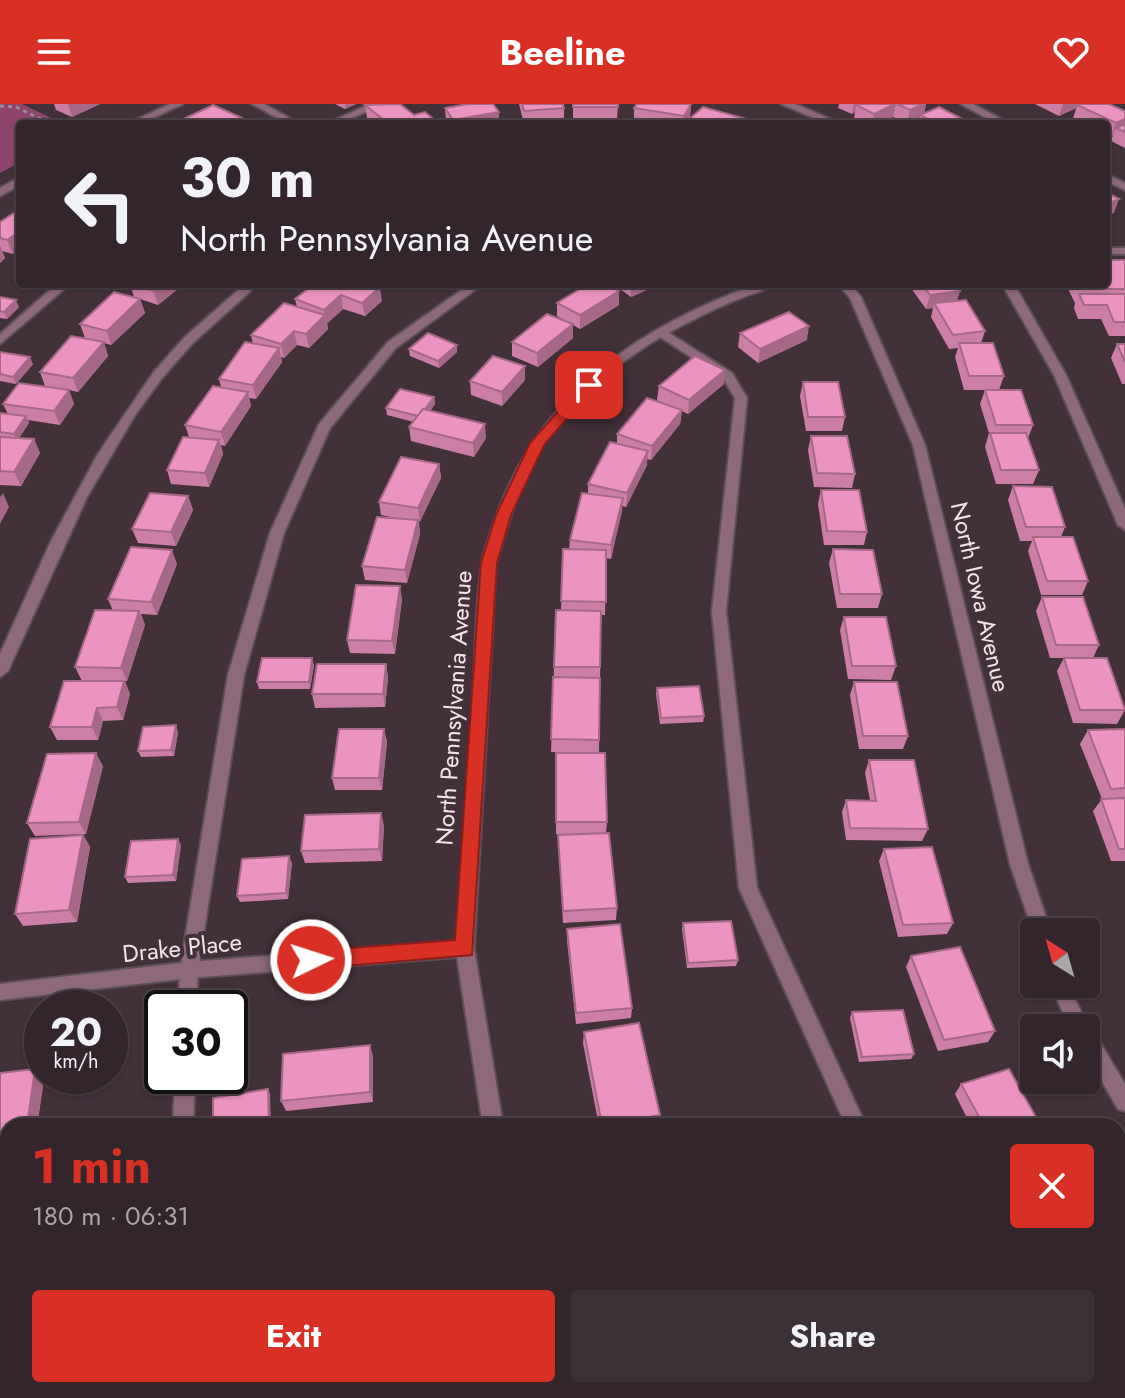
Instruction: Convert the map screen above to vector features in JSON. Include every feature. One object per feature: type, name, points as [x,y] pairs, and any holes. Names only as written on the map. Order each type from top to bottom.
[{"type":"street","points":[[141,120],[178,104]]},
{"type":"street","points":[[257,104],[287,120]]},
{"type":"street","points":[[340,120],[378,104]]},
{"type":"street","points":[[786,104],[827,120]]},
{"type":"street","points":[[966,104],[997,120]]},
{"type":"street","points":[[0,340],[59,288]]},
{"type":"street","points":[[0,671],[56,547],[92,479],[145,395],[187,343],[248,288]]},
{"type":"street","points":[[188,990],[236,675],[277,533],[324,427],[392,345],[471,288]]},
{"type":"street","name":"North Pennsylvania Avenue","points":[[492,1118],[465,948],[489,563],[503,515],[537,443],[589,385],[661,332],[711,305],[758,288]]},
{"type":"street","name":"North Iowa Avenue","points":[[847,288],[855,297],[919,445],[1019,864],[1037,918]]},
{"type":"street","points":[[1010,288],[1060,375],[1125,525]]},
{"type":"street","points":[[661,332],[728,376],[741,398],[719,611],[748,888],[852,1118]]},
{"type":"street","name":"Drake Place","points":[[0,992],[189,970],[465,948]]},
{"type":"street","points":[[1100,1060],[1125,1102]]},
{"type":"street","points":[[183,1118],[184,1094]]},
{"type":"path","points":[[0,106],[16,107],[43,120]]},
{"type":"shaded area","points":[[0,104],[22,104],[56,120],[16,120],[16,164],[0,173]]},
{"type":"building","points":[[400,104],[414,115],[425,112],[434,120],[384,120],[365,105]]},
{"type":"building","points":[[493,104],[499,112],[453,120],[445,108]]},
{"type":"building","points":[[522,104],[563,104],[564,108],[524,111]]},
{"type":"building","points":[[573,104],[618,104],[618,107],[573,107]]},
{"type":"building","points":[[637,104],[691,104],[684,116],[634,108]]},
{"type":"building","points":[[895,104],[874,114],[856,105]]},
{"type":"building","points":[[897,104],[923,104],[910,110]]},
{"type":"building","points":[[1109,104],[1125,111],[1125,119],[1116,123],[1077,105]]},
{"type":"building","points":[[213,105],[247,120],[181,120]]},
{"type":"building","points":[[703,107],[750,120],[697,120],[690,118]]},
{"type":"building","points":[[939,107],[964,120],[930,120],[920,115]]},
{"type":"building","points":[[1110,194],[1119,199],[1110,203]]},
{"type":"building","points":[[16,212],[16,234],[7,240],[0,238],[0,222]]},
{"type":"building","points":[[1110,260],[1125,260],[1125,289],[1080,289],[1110,288]]},
{"type":"building","points":[[309,288],[379,288],[362,303],[341,295],[324,310],[295,299]]},
{"type":"building","points":[[581,288],[614,288],[619,291],[580,315],[557,303]]},
{"type":"building","points":[[925,288],[958,288],[960,291],[930,295]]},
{"type":"building","points":[[114,292],[140,299],[107,331],[80,324]]},
{"type":"building","points":[[1079,294],[1125,294],[1125,322],[1114,322],[1107,305],[1084,305]]},
{"type":"building","points":[[0,297],[16,300],[4,312],[0,311]]},
{"type":"building","points":[[966,300],[985,331],[953,335],[934,303]]},
{"type":"building","points":[[284,303],[325,315],[306,334],[294,331],[281,344],[251,335]]},
{"type":"building","points":[[789,312],[809,326],[760,349],[740,333]]},
{"type":"building","points":[[547,314],[573,324],[537,353],[512,342]]},
{"type":"building","points":[[428,333],[457,345],[438,361],[409,349]]},
{"type":"building","points":[[71,336],[104,342],[73,378],[40,372]]},
{"type":"building","points":[[245,342],[279,348],[253,385],[219,379]]},
{"type":"building","points":[[959,343],[993,343],[1004,376],[969,376]]},
{"type":"building","points":[[1117,344],[1125,344],[1125,362]]},
{"type":"building","points":[[0,352],[30,357],[13,377],[0,374]]},
{"type":"building","points":[[493,356],[525,366],[502,392],[470,381]]},
{"type":"building","points":[[695,356],[725,370],[689,400],[659,386]]},
{"type":"building","points":[[803,382],[838,382],[845,417],[808,417]]},
{"type":"building","points":[[19,383],[69,390],[54,411],[3,404]]},
{"type":"building","points":[[213,386],[248,392],[221,432],[185,425]]},
{"type":"building","points":[[400,389],[434,397],[418,416],[386,408]]},
{"type":"building","points":[[985,390],[1021,390],[1033,425],[996,425]]},
{"type":"building","points":[[647,398],[682,410],[652,446],[617,434]]},
{"type":"building","points":[[423,409],[485,424],[473,443],[409,427]]},
{"type":"building","points":[[0,413],[26,416],[14,434],[0,432]]},
{"type":"building","points":[[990,433],[1026,433],[1039,470],[1001,470]]},
{"type":"building","points":[[811,436],[847,436],[855,474],[817,473]]},
{"type":"building","points":[[0,437],[34,439],[14,472],[0,471]]},
{"type":"building","points":[[183,437],[219,440],[205,473],[167,470]]},
{"type":"building","points":[[610,442],[648,451],[627,493],[588,484]]},
{"type":"building","points":[[401,457],[439,464],[418,508],[379,502]]},
{"type":"building","points":[[1013,486],[1052,487],[1065,527],[1026,527]]},
{"type":"building","points":[[821,490],[859,490],[867,532],[827,531]]},
{"type":"building","points":[[150,493],[188,496],[171,532],[132,529]]},
{"type":"building","points":[[582,493],[623,498],[611,545],[570,540]]},
{"type":"building","points":[[377,517],[418,520],[405,570],[362,566]]},
{"type":"building","points":[[1033,537],[1073,537],[1088,581],[1047,581]]},
{"type":"building","points":[[131,547],[172,550],[151,602],[108,599]]},
{"type":"building","points":[[563,549],[606,550],[606,602],[561,601]]},
{"type":"building","points":[[833,549],[873,550],[882,594],[840,594]]},
{"type":"building","points":[[356,585],[400,586],[392,641],[347,640]]},
{"type":"building","points":[[1042,597],[1083,597],[1099,645],[1056,645]]},
{"type":"building","points":[[95,610],[139,611],[121,668],[75,667]]},
{"type":"building","points":[[556,610],[601,611],[600,667],[554,667]]},
{"type":"building","points":[[844,617],[886,617],[896,666],[852,666]]},
{"type":"building","points":[[262,658],[312,658],[309,682],[257,682]]},
{"type":"building","points":[[1064,658],[1107,658],[1125,710],[1080,710]]},
{"type":"building","points":[[317,664],[386,664],[383,694],[312,694]]},
{"type":"building","points":[[553,677],[600,678],[599,740],[551,739]]},
{"type":"building","points":[[64,681],[124,681],[117,707],[97,708],[92,727],[50,727]]},
{"type":"building","points":[[854,682],[897,682],[908,736],[863,736]]},
{"type":"building","points":[[699,686],[704,716],[661,718],[657,688]]},
{"type":"building","points":[[176,725],[171,750],[138,751],[143,727]]},
{"type":"building","points":[[339,729],[384,729],[379,778],[332,778]]},
{"type":"building","points":[[1125,729],[1125,788],[1111,789],[1088,730]]},
{"type":"building","points":[[96,753],[79,822],[27,823],[47,754]]},
{"type":"building","points":[[556,753],[605,753],[607,822],[556,822]]},
{"type":"building","points":[[869,760],[914,760],[928,829],[850,828],[846,800],[876,801]]},
{"type":"building","points":[[1125,798],[1125,849],[1119,849],[1101,799]]},
{"type":"building","points":[[381,813],[379,849],[301,851],[305,815]]},
{"type":"building","points":[[609,833],[617,908],[563,911],[558,835]]},
{"type":"building","points":[[83,835],[69,910],[15,914],[30,839]]},
{"type":"building","points":[[178,839],[173,875],[125,877],[131,841]]},
{"type":"building","points":[[932,847],[953,923],[903,925],[884,849]]},
{"type":"building","points":[[289,856],[286,893],[237,896],[242,859]]},
{"type":"building","points":[[731,921],[738,960],[688,963],[683,923]]},
{"type":"building","points":[[620,924],[632,1008],[576,1013],[567,929]]},
{"type":"building","points":[[960,947],[995,1031],[944,1040],[911,956]]},
{"type":"building","points":[[903,1010],[914,1054],[862,1057],[852,1012]]},
{"type":"building","points":[[639,1023],[660,1115],[601,1118],[584,1032]]},
{"type":"building","points":[[370,1045],[370,1092],[281,1101],[283,1054]]},
{"type":"building","points":[[1009,1069],[1020,1094],[1023,1094],[1037,1118],[980,1118],[961,1084]]},
{"type":"building","points":[[24,1070],[24,1094],[31,1094],[28,1118],[0,1118],[0,1073]]},
{"type":"building","points":[[268,1089],[269,1118],[213,1118],[213,1098]]},
{"type":"route","points":[[311,960],[465,948],[489,563],[503,515],[537,443],[589,385]]}]
